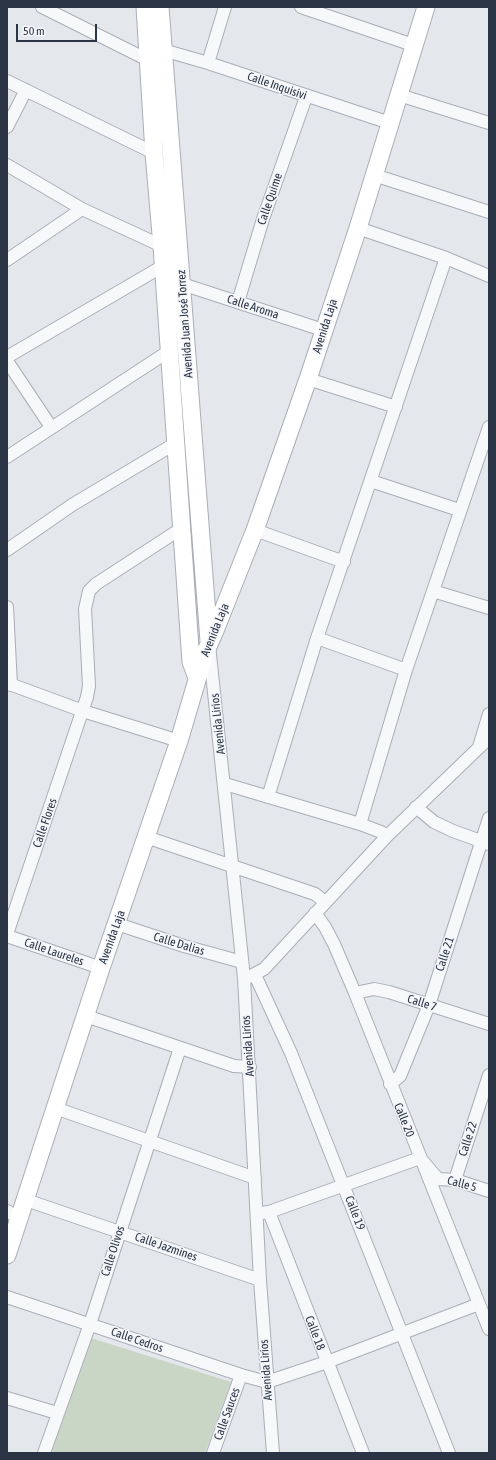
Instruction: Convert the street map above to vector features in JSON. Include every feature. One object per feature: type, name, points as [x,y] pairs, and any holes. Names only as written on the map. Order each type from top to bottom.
[{"type":"street","points":[[42,7],[148,60]]},
{"type":"street","points":[[145,7],[154,153],[164,266],[191,662],[197,679]]},
{"type":"street","name":"Avenida Juan José Torrez","points":[[160,7],[209,641]]},
{"type":"street","points":[[208,63],[225,7]]},
{"type":"street","points":[[301,7],[413,45]]},
{"type":"street","name":"Avenida Laja","points":[[7,1255],[13,1215],[26,1200],[101,968],[179,741],[209,641],[214,633],[255,530],[308,379],[358,228],[413,45],[426,7]]},
{"type":"street","name":"Calle Inquisivi","points":[[163,50],[208,63],[306,97],[390,123]]},
{"type":"street","points":[[7,81],[154,153]]},
{"type":"street","points":[[7,127],[26,90]]},
{"type":"street","points":[[399,95],[489,123]]},
{"type":"street","name":"Calle Quime","points":[[238,302],[263,219],[306,97]]},
{"type":"street","points":[[7,165],[82,209],[162,246]]},
{"type":"street","points":[[374,175],[489,212]]},
{"type":"street","points":[[7,260],[82,209]]},
{"type":"street","points":[[358,228],[446,258],[489,276]]},
{"type":"street","points":[[268,797],[317,638],[446,258]]},
{"type":"street","points":[[7,357],[164,266]]},
{"type":"street","name":"Calle Aroma","points":[[182,284],[323,330]]},
{"type":"street","points":[[7,457],[169,351]]},
{"type":"street","points":[[7,361],[51,427]]},
{"type":"street","points":[[308,379],[396,407]]},
{"type":"street","points":[[360,824],[406,670],[459,510],[488,433]]},
{"type":"street","points":[[7,550],[72,505],[176,443]]},
{"type":"street","points":[[371,481],[459,510]]},
{"type":"street","name":"Calle Flores","points":[[7,935],[83,711],[89,686],[85,609],[89,591],[96,584],[182,528]]},
{"type":"street","points":[[255,530],[344,562]]},
{"type":"street","points":[[433,591],[489,608]]},
{"type":"street","points":[[7,607],[9,684],[83,711],[179,741]]},
{"type":"street","points":[[317,638],[406,670]]},
{"type":"street","name":"Avenida Lirios","points":[[209,641],[234,866],[242,962],[250,976],[250,1067],[255,1178],[263,1213],[260,1280],[273,1453]]},
{"type":"street","points":[[478,749],[489,714]]},
{"type":"street","points":[[250,976],[264,969],[387,836],[489,738]]},
{"type":"street","points":[[225,784],[360,824],[381,832],[387,836]]},
{"type":"street","points":[[416,807],[434,822],[485,843]]},
{"type":"street","name":"Calle 21","points":[[390,1084],[400,1076],[429,1005],[485,843],[489,818]]},
{"type":"street","points":[[146,837],[315,894],[325,902]]},
{"type":"street","name":"Calle 20","points":[[315,913],[326,927],[355,993],[420,1158],[484,1309],[489,1329]]},
{"type":"street","name":"Calle Dalias","points":[[117,924],[184,946],[242,962]]},
{"type":"street","name":"Calle Laureles","points":[[7,935],[101,968]]},
{"type":"street","name":"Calle 19","points":[[250,976],[291,1053],[344,1184],[401,1334],[450,1453]]},
{"type":"street","name":"Calle 7","points":[[355,993],[374,989],[389,992],[489,1024]]},
{"type":"street","points":[[86,1016],[234,1066],[250,1067]]},
{"type":"street","name":"Calle Olivos","points":[[44,1453],[90,1324],[119,1231],[180,1048]]},
{"type":"street","name":"Calle 22","points":[[455,1180],[489,1075]]},
{"type":"street","points":[[55,1108],[255,1178]]},
{"type":"street","points":[[263,1213],[420,1158]]},
{"type":"street","name":"Calle 5","points":[[420,1158],[438,1179],[455,1180],[489,1191]]},
{"type":"street","name":"Calle Jazmines","points":[[26,1200],[260,1280]]},
{"type":"street","name":"Calle 18","points":[[263,1213],[363,1453]]},
{"type":"street","name":"Calle Cedros","points":[[7,1297],[241,1375],[267,1382]]},
{"type":"street","points":[[267,1382],[401,1334],[484,1309]]},
{"type":"street","name":"Calle Sauces","points":[[213,1453],[241,1375]]},
{"type":"street","points":[[7,1398],[57,1413]]},
{"type":"green space","points":[[91,1338],[231,1382],[205,1453],[49,1453]]}]
